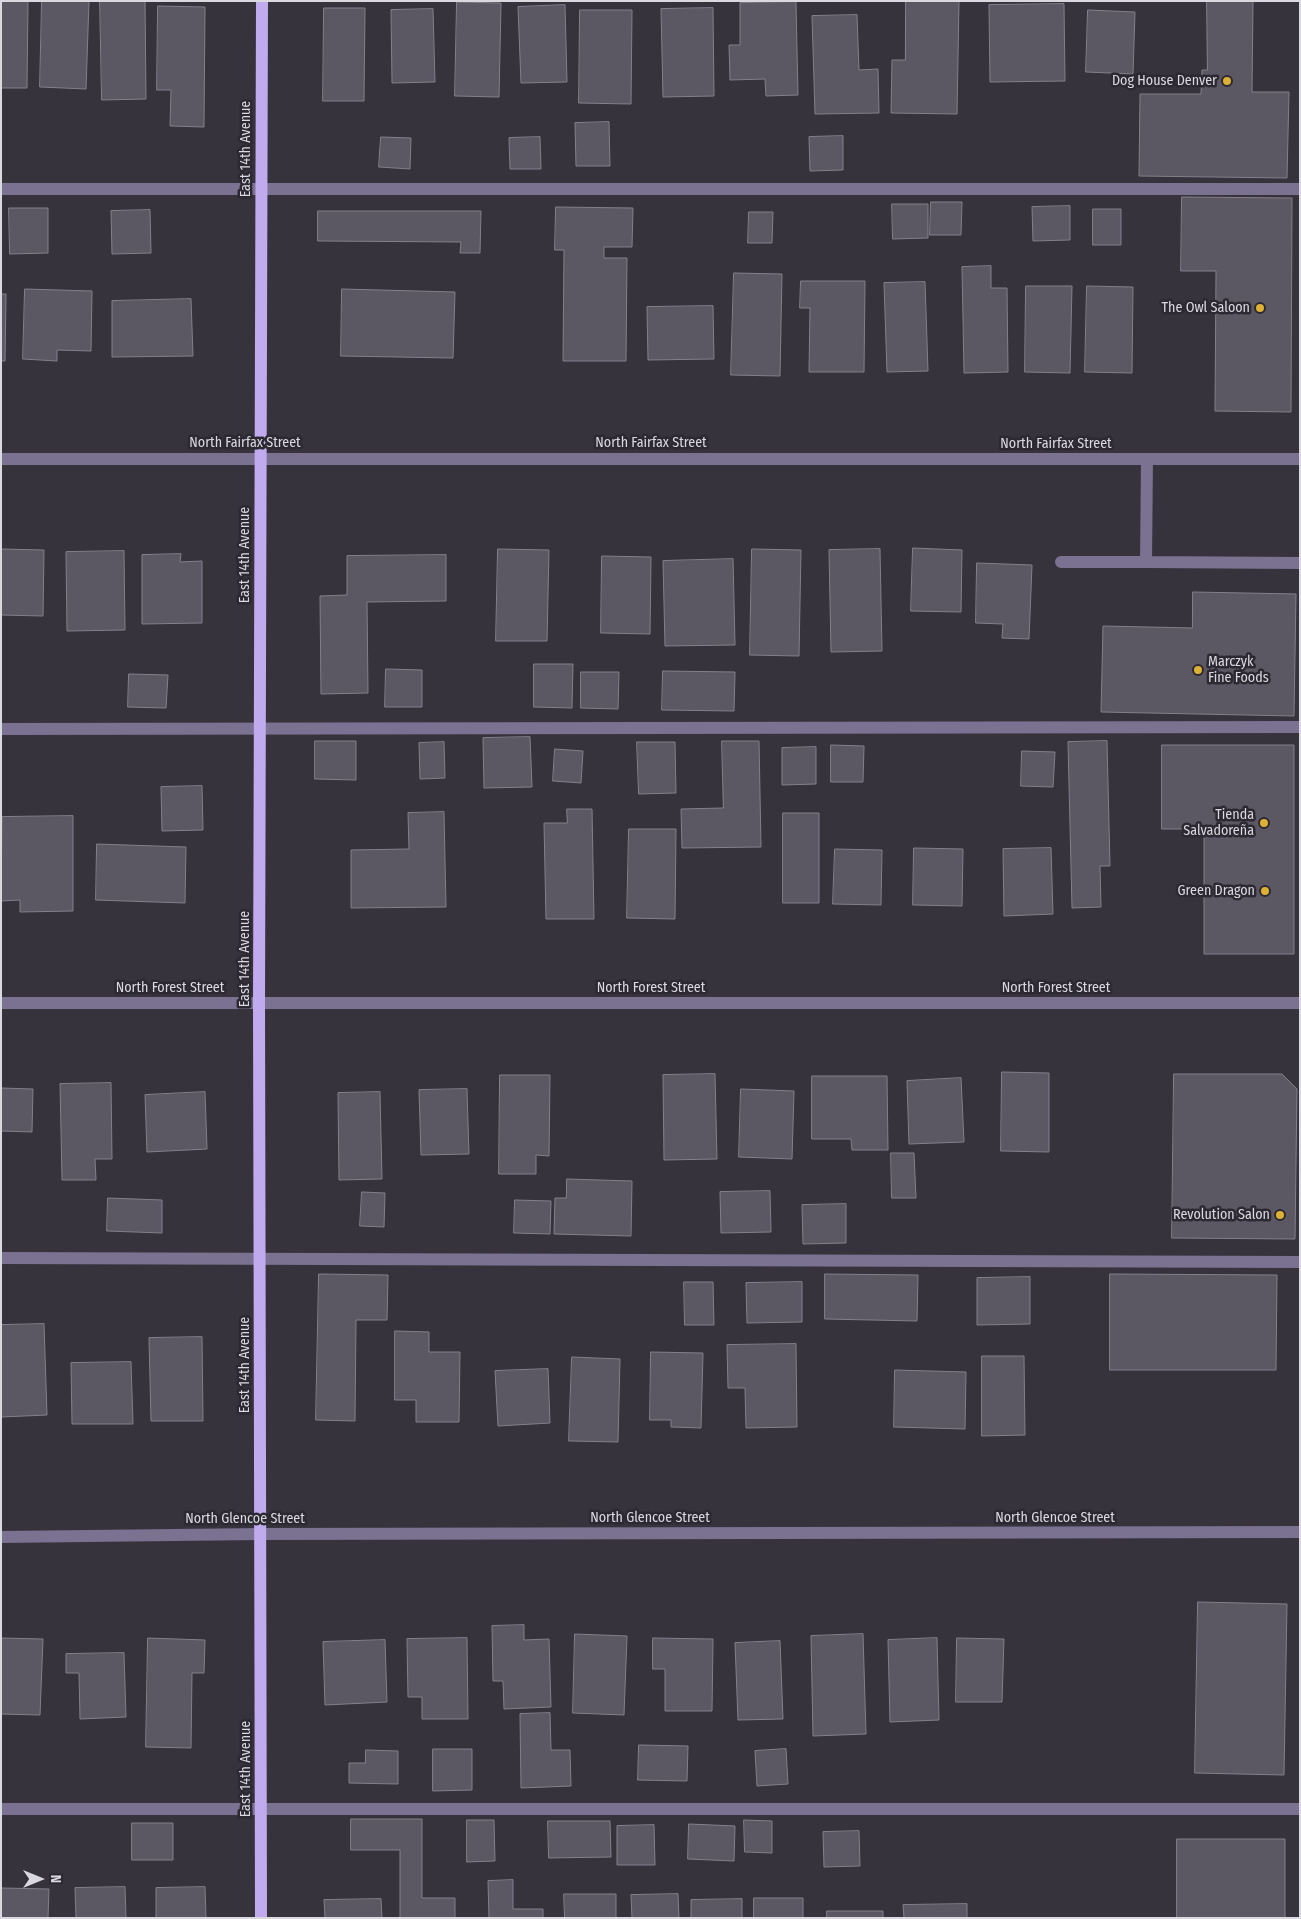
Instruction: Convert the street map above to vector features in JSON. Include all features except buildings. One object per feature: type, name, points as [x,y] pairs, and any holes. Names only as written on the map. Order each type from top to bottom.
[{"type":"main road","name":"East 14th Avenue","points":[[261,1918],[259,1002],[262,1]]},
{"type":"street","points":[[1,189],[1300,189]]},
{"type":"street","name":"North Fairfax Street","points":[[1,459],[1300,459]]},
{"type":"street","points":[[1146,562],[1147,459]]},
{"type":"street","points":[[1061,562],[1300,563]]},
{"type":"street","points":[[1,729],[1300,727]]},
{"type":"street","name":"North Forest Street","points":[[1,1004],[259,1002],[1300,1003]]},
{"type":"street","points":[[1,1258],[1300,1262]]},
{"type":"street","name":"North Glencoe Street","points":[[1,1536],[1300,1532]]},
{"type":"street","points":[[1,1809],[1300,1809]]},
{"type":"place","name":"Dog House Denver","points":[[1227,81]]},
{"type":"place","name":"The Owl Saloon","points":[[1260,308]]},
{"type":"place","name":"Marczyk Fine Foods","points":[[1198,670]]},
{"type":"place","name":"Tienda Salvadoreña","points":[[1264,823]]},
{"type":"place","name":"Green Dragon","points":[[1265,891]]},
{"type":"place","name":"Revolution Salon","points":[[1280,1215]]}]
